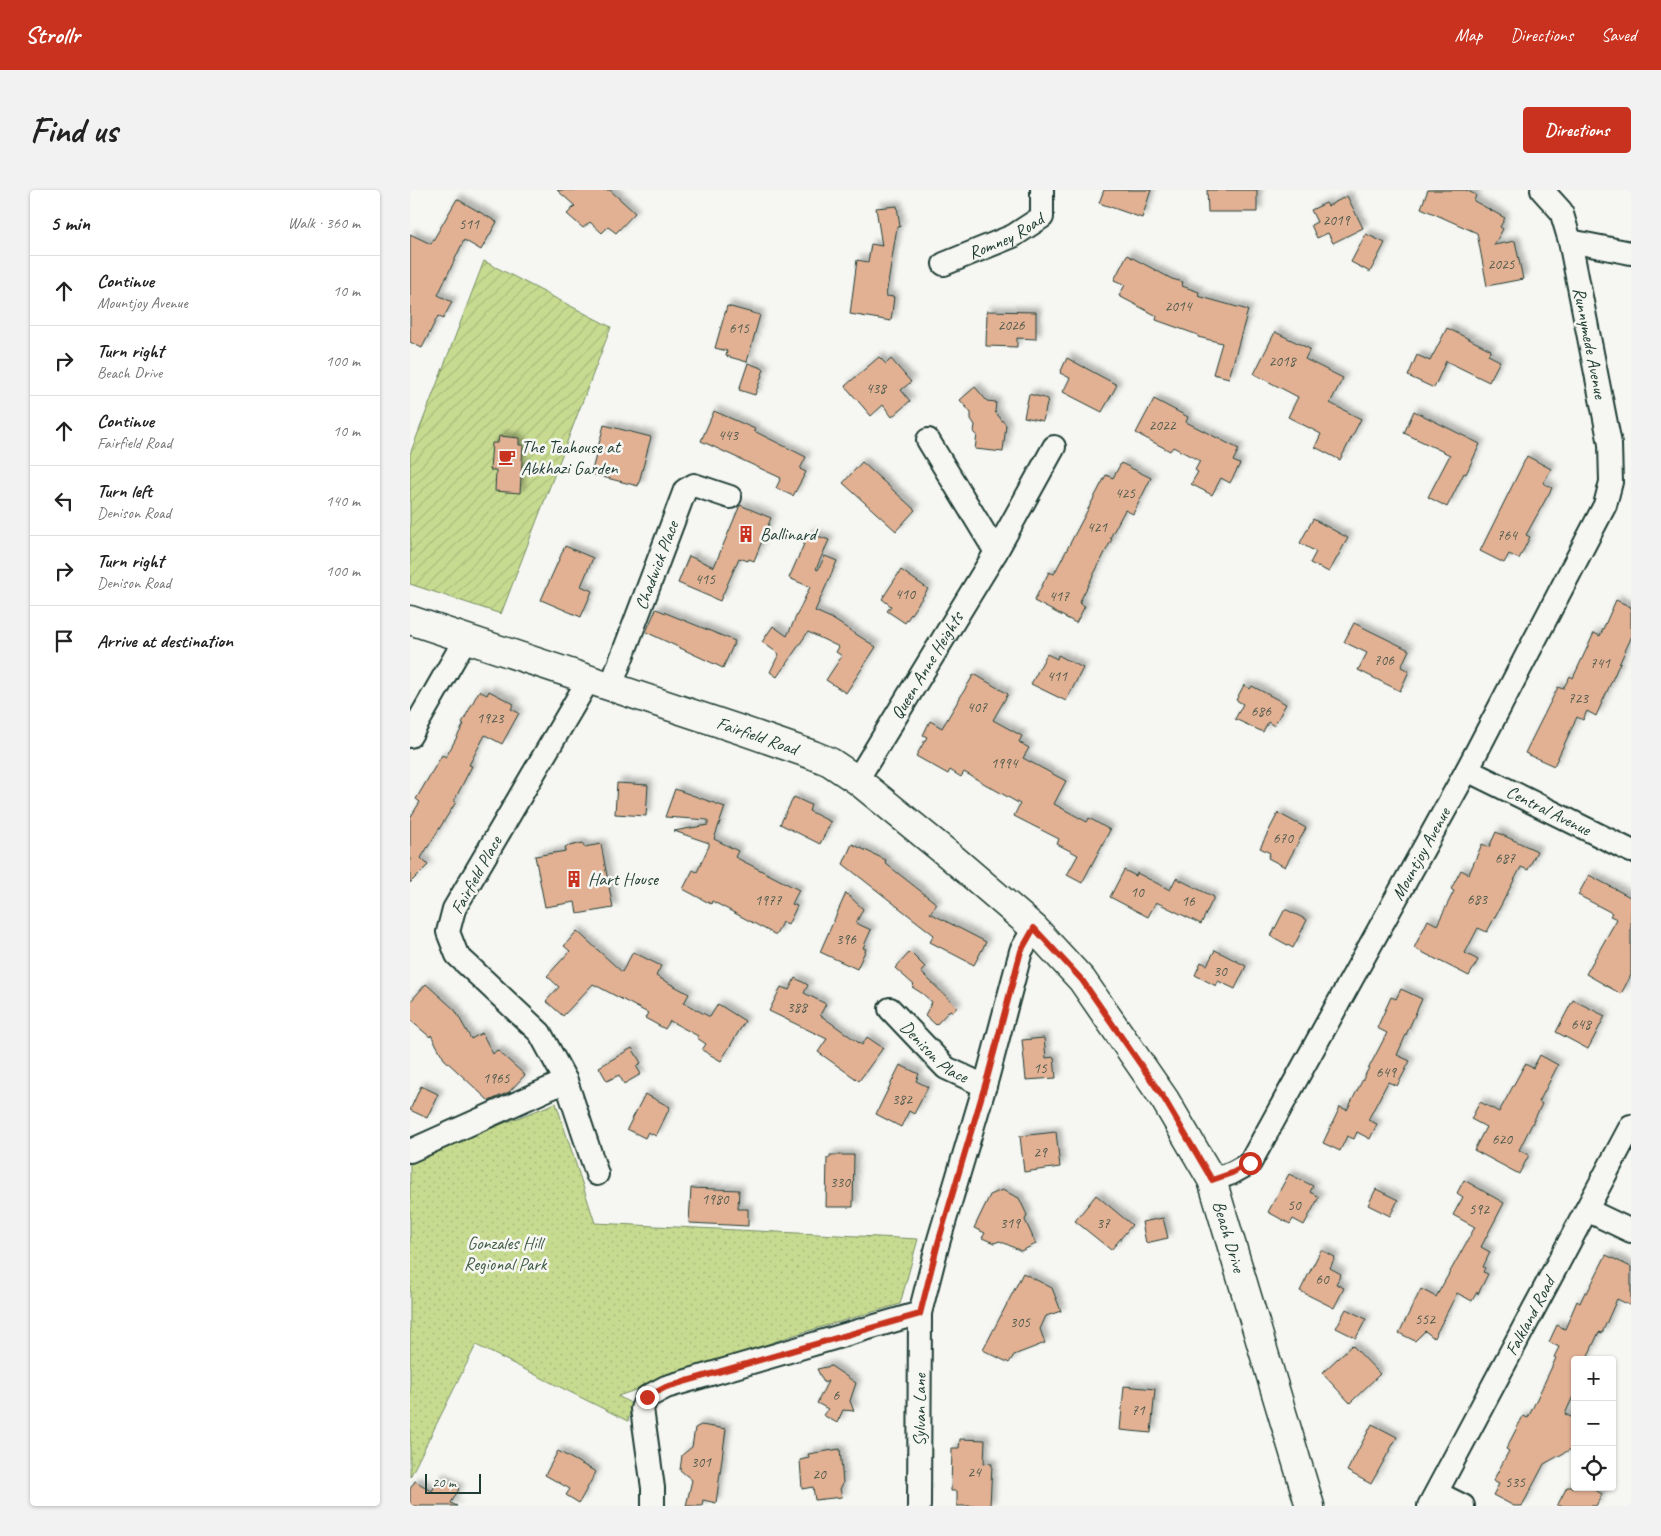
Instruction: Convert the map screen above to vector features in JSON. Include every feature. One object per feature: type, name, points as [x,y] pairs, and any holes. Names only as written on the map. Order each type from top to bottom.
[{"type":"street","name":"Romney Road","points":[[944,264],[1014,236],[1042,217],[1042,190]]},
{"type":"street","name":"Runnymede Avenue","points":[[1542,190],[1561,211],[1570,241],[1610,444],[1611,482],[1605,505]]},
{"type":"street","points":[[1570,241],[1631,253]]},
{"type":"street","points":[[928,440],[996,552]]},
{"type":"street","name":"Queen Anne Heights","points":[[857,780],[996,552],[1054,447]]},
{"type":"street","name":"Chadwick Place","points":[[600,682],[685,490],[694,485],[730,497]]},
{"type":"street","name":"Mountjoy Avenue","points":[[1212,1180],[1232,1173],[1250,1163],[1467,770],[1605,505]]},
{"type":"street","name":"Fairfield Road","points":[[410,620],[600,682],[830,762],[857,780],[949,855],[1043,938]]},
{"type":"street","points":[[410,736],[466,638]]},
{"type":"street","name":"Fairfield Place","points":[[597,1174],[566,1081],[540,1033],[457,955],[448,932],[454,909],[600,682]]},
{"type":"street","name":"Central Avenue","points":[[1467,770],[1631,851]]},
{"type":"street","name":"Beach Drive","points":[[1043,938],[1082,980],[1165,1100],[1212,1180],[1310,1506]]},
{"type":"street","name":"Sylvan Lane","points":[[919,1506],[920,1314],[938,1243],[985,1086],[1021,951],[1043,938]]},
{"type":"street","name":"Denison Place","points":[[890,1008],[946,1068],[985,1086]]},
{"type":"street","points":[[410,1151],[566,1081]]},
{"type":"street","name":"Falkland Road","points":[[1433,1500],[1631,1126]]},
{"type":"street","points":[[1587,1210],[1631,1231]]},
{"type":"street","points":[[653,1506],[653,1488],[642,1409],[647,1397],[666,1387],[920,1314]]},
{"type":"street","points":[[1433,1500],[1462,1506]]},
{"type":"green space","points":[[484,261],[611,327],[501,614],[410,584],[410,454]]},
{"type":"green space","name":"Gonzales Hill Regional Park","points":[[556,1103],[595,1223],[918,1239],[900,1304],[794,1335],[618,1396],[632,1404],[628,1421],[476,1345],[410,1477],[410,1160]]},
{"type":"building","points":[[557,190],[610,190],[635,213],[616,233],[608,227],[602,233],[590,222],[583,228],[567,214],[575,206]]},
{"type":"building","points":[[1104,190],[1151,190],[1142,218],[1099,203]]},
{"type":"building","points":[[1207,190],[1257,190],[1257,212],[1208,212]]},
{"type":"building","points":[[1428,190],[1466,190],[1476,195],[1474,201],[1505,218],[1500,227],[1503,229],[1494,245],[1515,241],[1523,279],[1487,286],[1477,233],[1421,208]]},
{"type":"building","points":[[1347,196],[1363,228],[1333,243],[1328,233],[1317,238],[1311,225],[1317,222],[1311,210],[1326,203],[1328,206]]},
{"type":"building","points":[[457,199],[497,222],[481,250],[464,240],[438,295],[452,302],[443,319],[438,316],[422,348],[410,342],[410,234],[431,244]]},
{"type":"building","points":[[897,206],[900,227],[897,227],[886,296],[894,297],[891,321],[850,314],[857,260],[868,262],[871,244],[882,246],[876,208]]},
{"type":"building","points":[[1366,234],[1385,243],[1370,272],[1351,262]]},
{"type":"building","points":[[1127,255],[1172,279],[1183,282],[1182,286],[1199,292],[1198,296],[1248,310],[1229,378],[1213,374],[1222,343],[1198,337],[1198,335],[1156,320],[1157,316],[1119,296],[1125,285],[1114,280]]},
{"type":"building","points":[[727,306],[760,315],[747,362],[726,356],[727,351],[715,348]]},
{"type":"building","points":[[987,311],[1036,312],[1036,339],[1017,338],[1017,347],[986,346]]},
{"type":"building","points":[[1447,328],[1491,350],[1488,355],[1500,361],[1489,382],[1446,361],[1434,388],[1408,376],[1417,355],[1430,361]]},
{"type":"building","points":[[1275,332],[1310,349],[1305,359],[1343,378],[1330,403],[1361,419],[1340,460],[1315,447],[1321,434],[1288,417],[1298,397],[1254,374]]},
{"type":"building","points":[[879,357],[886,364],[891,359],[911,382],[901,390],[910,401],[892,417],[883,405],[871,416],[845,386]]},
{"type":"building","points":[[1067,358],[1117,385],[1102,412],[1063,392],[1070,378],[1060,373]]},
{"type":"building","points":[[748,363],[764,369],[755,395],[739,390]]},
{"type":"building","points":[[975,387],[987,401],[996,402],[995,412],[1006,425],[1003,452],[975,449],[977,435],[974,432],[975,425],[971,419],[971,413],[960,400]]},
{"type":"building","points":[[1029,394],[1048,399],[1043,421],[1024,417]]},
{"type":"building","points":[[1154,399],[1188,417],[1186,422],[1239,449],[1233,461],[1240,464],[1230,483],[1221,478],[1212,495],[1191,484],[1198,472],[1195,470],[1200,461],[1173,447],[1170,451],[1136,433]]},
{"type":"building","points":[[714,411],[755,429],[754,431],[806,457],[800,469],[806,472],[793,496],[776,488],[781,478],[701,441]]},
{"type":"building","points":[[1414,411],[1480,444],[1466,474],[1464,473],[1447,507],[1428,497],[1450,455],[1404,433]]},
{"type":"building","points":[[604,425],[651,437],[638,486],[591,474]]},
{"type":"building","name":"The Teahouse at Abkhazi Garden","points":[[499,436],[519,438],[519,445],[523,445],[520,493],[495,491],[496,470],[490,470],[492,443],[498,443]]},
{"type":"building","points":[[1527,456],[1551,469],[1543,483],[1552,488],[1526,535],[1530,537],[1519,559],[1509,554],[1504,563],[1480,551]]},
{"type":"building","points":[[862,462],[915,510],[896,531],[843,483]]},
{"type":"building","points":[[1121,463],[1151,478],[1133,514],[1125,510],[1110,538],[1112,539],[1079,603],[1085,606],[1076,623],[1034,601],[1049,572],[1054,574],[1106,475],[1113,478]]},
{"type":"building","points":[[740,505],[771,518],[754,561],[739,558],[720,601],[678,583],[689,556],[714,567]]},
{"type":"building","points":[[1313,519],[1348,538],[1329,572],[1310,563],[1316,552],[1300,543]]},
{"type":"building","points":[[809,533],[829,540],[816,569],[818,570],[825,556],[837,561],[815,611],[831,618],[876,647],[846,693],[826,680],[842,656],[836,652],[839,647],[808,632],[777,677],[770,672],[779,654],[762,642],[773,626],[787,636],[810,587],[789,578]]},
{"type":"building","points":[[565,546],[593,558],[581,586],[592,591],[581,617],[541,600]]},
{"type":"building","points":[[901,570],[928,589],[905,623],[887,611],[891,606],[882,599]]},
{"type":"building","points":[[1616,600],[1631,607],[1631,638],[1596,716],[1587,711],[1583,720],[1577,717],[1554,766],[1525,753],[1558,687],[1563,689],[1570,676],[1573,678],[1594,633],[1600,636]]},
{"type":"building","points":[[656,609],[735,641],[723,668],[646,632]]},
{"type":"building","points":[[1354,623],[1409,650],[1401,667],[1409,671],[1400,691],[1358,670],[1367,653],[1344,642]]},
{"type":"building","points":[[1047,654],[1057,659],[1058,655],[1083,668],[1066,701],[1031,684]]},
{"type":"building","points":[[974,674],[1008,694],[993,720],[1022,736],[1019,742],[1029,748],[1023,758],[1066,781],[1054,804],[1087,822],[1089,818],[1110,830],[1082,883],[1067,875],[1078,855],[1057,844],[1059,839],[1014,816],[1020,804],[964,772],[961,777],[950,770],[948,774],[916,756],[927,737],[923,735],[930,721],[942,728]]},
{"type":"building","points":[[1244,685],[1250,689],[1252,686],[1286,704],[1274,726],[1268,722],[1263,732],[1235,719],[1243,704],[1236,700]]},
{"type":"building","points":[[479,691],[487,695],[489,691],[514,704],[511,709],[519,713],[502,744],[485,735],[469,765],[472,766],[454,801],[456,802],[421,858],[428,865],[410,883],[410,818],[420,802],[416,799],[442,755],[446,757]]},
{"type":"building","points":[[617,783],[648,785],[646,816],[615,814]]},
{"type":"building","points":[[675,789],[725,807],[714,839],[738,851],[735,857],[799,890],[792,904],[797,906],[788,925],[782,922],[776,935],[712,901],[711,904],[683,889],[693,870],[697,872],[709,843],[674,831],[708,825],[708,820],[665,817]]},
{"type":"building","points":[[794,797],[811,805],[809,811],[831,822],[820,844],[780,824]]},
{"type":"building","points":[[1278,813],[1306,828],[1285,867],[1268,858],[1270,853],[1260,848]]},
{"type":"building","points":[[1496,832],[1537,851],[1528,870],[1521,867],[1487,932],[1478,928],[1465,953],[1478,960],[1469,976],[1414,948],[1428,920],[1437,925],[1454,891],[1451,889],[1461,870],[1469,874],[1482,844],[1489,847]]},
{"type":"building","name":"Hart House","points":[[583,843],[584,847],[601,844],[613,908],[577,914],[575,902],[545,907],[535,856],[566,851],[565,847]]},
{"type":"building","points":[[852,844],[886,860],[885,863],[937,904],[930,913],[986,942],[974,965],[930,942],[934,935],[843,864]]},
{"type":"building","points":[[1124,870],[1136,876],[1137,873],[1170,890],[1176,878],[1214,897],[1201,924],[1156,902],[1148,917],[1110,897]]},
{"type":"building","points":[[1589,875],[1630,897],[1631,894],[1631,975],[1621,994],[1586,974],[1617,919],[1610,916],[1612,913],[1578,895]]},
{"type":"building","points":[[846,893],[863,909],[856,923],[871,930],[863,948],[866,949],[857,969],[820,952]]},
{"type":"building","points":[[1285,909],[1307,920],[1293,948],[1271,936]]},
{"type":"building","points":[[577,931],[622,972],[633,952],[661,966],[656,976],[689,994],[684,1003],[710,1017],[718,1004],[745,1021],[721,1061],[702,1050],[706,1044],[697,1038],[698,1036],[670,1021],[665,1029],[645,1018],[648,1013],[593,984],[563,1016],[546,1001],[559,987],[547,976],[570,951],[564,946]]},
{"type":"building","points":[[1215,950],[1246,966],[1235,989],[1218,981],[1216,986],[1195,975],[1201,962],[1207,965]]},
{"type":"building","points":[[910,952],[925,967],[921,972],[957,1007],[953,1012],[950,1010],[936,1025],[925,1015],[932,1002],[912,987],[914,985],[895,968]]},
{"type":"building","points":[[795,978],[808,985],[804,993],[826,1004],[820,1015],[862,1045],[867,1037],[883,1048],[859,1081],[818,1052],[827,1039],[769,1011],[781,987],[789,990]]},
{"type":"building","points":[[426,984],[455,1010],[471,1039],[482,1033],[493,1054],[497,1050],[525,1075],[509,1092],[489,1101],[444,1059],[431,1035],[430,1037],[410,1020],[410,1002]]},
{"type":"building","points":[[1401,989],[1422,999],[1397,1055],[1410,1061],[1397,1086],[1388,1082],[1368,1120],[1377,1124],[1370,1139],[1357,1132],[1354,1139],[1347,1136],[1340,1151],[1323,1143],[1340,1107],[1347,1110],[1387,1033],[1377,1028],[1391,997],[1396,999]]},
{"type":"building","points":[[1573,1000],[1605,1016],[1588,1049],[1556,1032]]},
{"type":"building","points":[[1044,1038],[1046,1058],[1054,1057],[1056,1078],[1026,1080],[1022,1040]]},
{"type":"building","points":[[632,1048],[641,1063],[636,1066],[641,1074],[624,1084],[619,1075],[607,1081],[599,1067]]},
{"type":"building","points":[[1540,1055],[1558,1065],[1539,1102],[1542,1104],[1519,1150],[1529,1155],[1519,1174],[1474,1150],[1486,1127],[1471,1119],[1480,1102],[1499,1112],[1525,1064],[1533,1068]]},
{"type":"building","points":[[900,1065],[919,1074],[916,1081],[928,1087],[914,1114],[909,1111],[901,1127],[876,1114]]},
{"type":"building","points":[[421,1086],[438,1094],[427,1118],[410,1110]]},
{"type":"building","points":[[645,1094],[670,1107],[656,1136],[648,1132],[645,1138],[627,1129]]},
{"type":"building","points":[[1056,1132],[1060,1167],[1024,1172],[1020,1136]]},
{"type":"building","points":[[830,1155],[854,1155],[853,1207],[826,1207],[827,1158],[830,1158]]},
{"type":"building","points":[[1289,1174],[1313,1186],[1310,1192],[1319,1197],[1304,1225],[1293,1219],[1290,1224],[1268,1212]]},
{"type":"building","points":[[1464,1180],[1504,1203],[1481,1247],[1490,1252],[1483,1267],[1485,1268],[1483,1272],[1488,1274],[1478,1294],[1477,1292],[1472,1301],[1457,1293],[1434,1338],[1425,1331],[1415,1341],[1399,1333],[1421,1289],[1436,1297],[1475,1227],[1453,1215],[1463,1197],[1457,1193]]},
{"type":"building","points":[[691,1188],[739,1190],[738,1209],[748,1209],[748,1226],[689,1223]]},
{"type":"building","points":[[1376,1189],[1398,1200],[1390,1216],[1368,1205]]},
{"type":"building","points":[[1002,1190],[1019,1198],[1027,1215],[1025,1220],[1036,1244],[1021,1251],[1000,1241],[994,1243],[982,1238],[985,1233],[974,1228],[990,1195]]},
{"type":"building","points":[[1096,1195],[1132,1225],[1111,1250],[1075,1221]]},
{"type":"building","points":[[1163,1218],[1168,1238],[1146,1243],[1142,1222]]},
{"type":"building","points":[[1321,1250],[1335,1257],[1330,1268],[1341,1274],[1336,1284],[1344,1288],[1334,1308],[1300,1291]]},
{"type":"building","points":[[1606,1255],[1631,1267],[1631,1306],[1617,1299],[1602,1333],[1599,1332],[1588,1356],[1571,1356],[1571,1401],[1565,1414],[1571,1417],[1571,1449],[1544,1464],[1522,1506],[1514,1506],[1493,1495],[1499,1484],[1493,1481],[1509,1451],[1506,1449],[1523,1416],[1528,1418],[1556,1358],[1554,1357],[1559,1347],[1549,1342],[1557,1325],[1565,1329],[1577,1301],[1580,1303],[1585,1292],[1587,1293]]},
{"type":"building","points":[[1023,1273],[1052,1288],[1061,1311],[1046,1316],[1040,1329],[1045,1343],[1014,1355],[1009,1363],[983,1350]]},
{"type":"building","points":[[1346,1309],[1366,1319],[1356,1338],[1336,1328]]},
{"type":"building","points":[[1352,1345],[1380,1374],[1350,1403],[1322,1373]]},
{"type":"building","points":[[831,1366],[856,1383],[850,1401],[854,1411],[843,1410],[837,1423],[823,1415],[828,1409],[817,1403],[828,1381],[824,1383],[817,1369]]},
{"type":"building","points":[[1124,1386],[1155,1389],[1151,1433],[1120,1430]]},
{"type":"building","points":[[1372,1424],[1397,1437],[1371,1484],[1347,1471]]},
{"type":"building","points":[[701,1425],[726,1429],[716,1503],[703,1500],[702,1506],[686,1506],[692,1480],[680,1470],[682,1455],[692,1447],[695,1428]]},
{"type":"building","points":[[960,1439],[985,1440],[984,1463],[992,1464],[990,1506],[957,1506],[957,1491],[951,1491],[952,1448],[959,1448]]},
{"type":"building","points":[[840,1449],[843,1483],[840,1489],[842,1497],[815,1500],[813,1487],[802,1489],[800,1460],[809,1458],[808,1454]]},
{"type":"building","points":[[558,1451],[596,1472],[579,1503],[566,1495],[570,1489],[545,1475]]},
{"type":"building","points":[[440,1478],[459,1489],[451,1503],[457,1506],[410,1506],[410,1489],[415,1481],[432,1491]]},
{"type":"building","points":[[1567,1487],[1571,1487],[1571,1491],[1597,1491],[1602,1494],[1596,1506],[1557,1506]]},
{"type":"place","name":"The Teahouse at Abkhazi Garden","points":[[507,457]]},
{"type":"place","name":"Ballinard","points":[[746,534]]},
{"type":"place","name":"Hart House","points":[[574,879]]},
{"type":"route","points":[[647,1397],[666,1387],[920,1314],[938,1243],[988,1075],[1021,951],[1034,928],[1082,980],[1165,1100],[1212,1180],[1232,1173],[1250,1163]]}]
